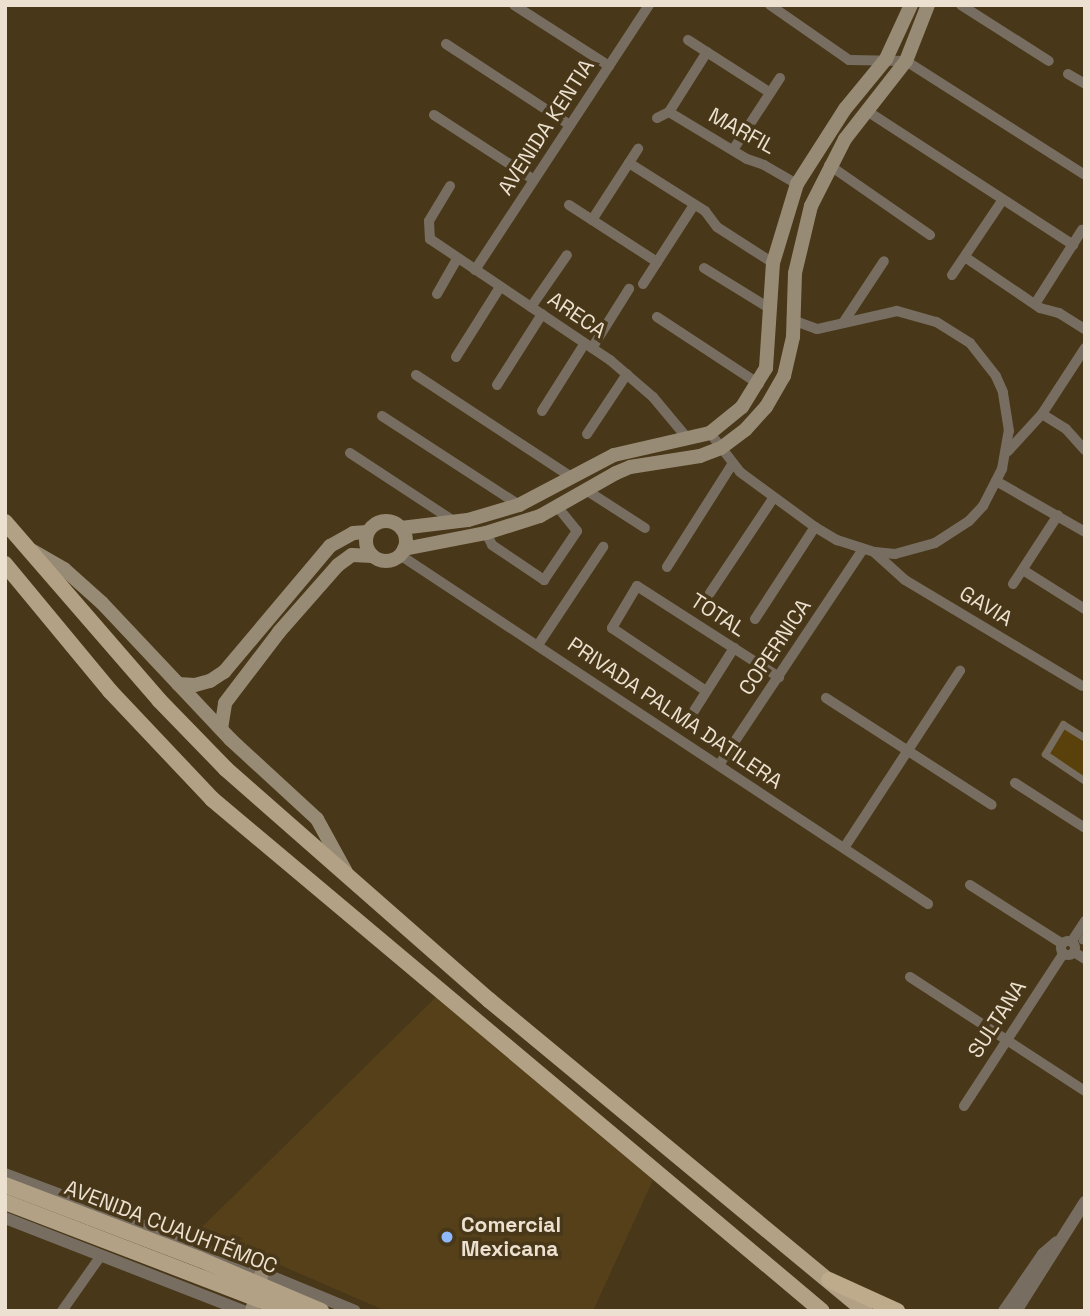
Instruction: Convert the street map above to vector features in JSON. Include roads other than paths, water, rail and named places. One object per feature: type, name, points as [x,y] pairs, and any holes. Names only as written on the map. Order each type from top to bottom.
[{"type":"highway","points":[[829,1280],[897,1311]]},
{"type":"main road","points":[[178,684],[195,685],[210,681],[224,672],[330,546],[353,533],[368,532],[383,522],[401,527],[455,522],[519,505],[614,455],[710,433],[742,407],[759,384],[766,368],[770,346],[773,263],[797,184],[845,109],[887,59],[911,5]]},
{"type":"main road","points":[[221,729],[225,703],[279,632],[338,565],[352,555],[373,556],[386,561],[402,552],[486,533],[540,516],[629,467],[700,456],[721,449],[746,429],[766,407],[784,376],[793,337],[795,273],[811,206],[829,165],[906,61],[929,5]]},
{"type":"main road","points":[[5,522],[159,700],[226,769],[489,1000],[865,1311]]},
{"type":"main road","points":[[401,527],[406,538],[402,552]]},
{"type":"main road","points":[[368,532],[366,545],[373,556]]},
{"type":"main road","points":[[29,548],[64,569],[102,603],[221,729],[317,819],[348,876]]},
{"type":"main road","points":[[5,564],[110,691],[212,799],[822,1311]]},
{"type":"main road","name":"AVENIDA CUAUHTÉMOC","points":[[5,1185],[257,1292]]},
{"type":"main road","name":"AVENIDA CUAUHTÉMOC","points":[[5,1202],[280,1300],[321,1311]]},
{"type":"street","points":[[514,5],[609,66]]},
{"type":"street","points":[[635,5],[647,9]]},
{"type":"street","points":[[770,5],[849,60],[906,61],[1085,175]]},
{"type":"street","points":[[961,5],[1049,61]]},
{"type":"street","name":"AVENIDA KENTIA","points":[[475,270],[647,9]]},
{"type":"street","points":[[688,40],[769,93]]},
{"type":"street","points":[[446,44],[570,125]]},
{"type":"street","points":[[657,118],[669,111],[707,52]]},
{"type":"street","points":[[1068,75],[1085,84]]},
{"type":"street","points":[[733,150],[780,78]]},
{"type":"street","name":"MARFIL","points":[[669,111],[733,150],[797,184]]},
{"type":"street","points":[[867,111],[1073,245]]},
{"type":"street","points":[[434,115],[534,180]]},
{"type":"street","points":[[592,220],[638,149]]},
{"type":"street","points":[[629,163],[705,211],[717,227],[773,263]]},
{"type":"street","points":[[829,165],[930,235]]},
{"type":"street","name":"ARECA","points":[[450,186],[429,221],[430,239],[588,345],[626,374],[653,397],[688,439]]},
{"type":"street","points":[[952,275],[998,198]]},
{"type":"street","points":[[569,205],[657,262]]},
{"type":"street","points":[[643,284],[694,205]]},
{"type":"street","points":[[1035,303],[1082,230]]},
{"type":"street","points":[[531,307],[567,255]]},
{"type":"street","points":[[965,257],[1047,312],[1059,313],[1085,330]]},
{"type":"street","points":[[437,294],[457,258]]},
{"type":"street","points":[[842,323],[884,261]]},
{"type":"street","points":[[704,268],[771,309]]},
{"type":"street","points":[[456,357],[500,287]]},
{"type":"street","points":[[542,411],[629,289]]},
{"type":"street","points":[[792,320],[817,329],[897,311],[936,321],[961,337],[984,358],[996,376],[1007,418],[1008,451]]},
{"type":"street","points":[[497,385],[542,314]]},
{"type":"street","points":[[657,317],[759,384]]},
{"type":"street","points":[[710,433],[733,464],[774,497],[837,540],[875,552],[895,554],[916,550],[953,533],[983,506],[1008,451],[1042,414],[1085,348]]},
{"type":"street","points":[[587,434],[626,374]]},
{"type":"street","points":[[416,375],[570,476]]},
{"type":"street","points":[[1042,414],[1066,429],[1085,450]]},
{"type":"street","points":[[382,416],[519,505]]},
{"type":"street","points":[[350,453],[455,522]]},
{"type":"street","points":[[667,567],[733,464]]},
{"type":"street","points":[[996,481],[1085,532]]},
{"type":"street","points":[[586,489],[645,528]]},
{"type":"street","points":[[710,593],[774,497]]},
{"type":"street","points":[[486,533],[492,545],[544,580],[577,531],[557,506]]},
{"type":"street","points":[[1013,584],[1058,515]]},
{"type":"street","points":[[755,619],[816,527]]},
{"type":"street","points":[[538,645],[603,547]]},
{"type":"street","name":"COPERNICA","points":[[719,765],[863,549]]},
{"type":"street","name":"PRIVADA PALMA DATILERA","points":[[402,552],[928,904]]},
{"type":"street","name":"GAVIA","points":[[875,552],[905,580],[1084,686]]},
{"type":"street","points":[[1023,570],[1085,609]]},
{"type":"street","name":"TOTAL","points":[[706,691],[612,628],[635,581],[779,677]]},
{"type":"street","points":[[694,711],[734,648]]},
{"type":"street","points":[[845,848],[960,671]]},
{"type":"street","points":[[826,698],[992,805]]},
{"type":"street","points":[[1085,738],[1063,724],[1045,754],[1085,781]]},
{"type":"street","points":[[1015,783],[1085,828]]},
{"type":"street","points":[[970,885],[1085,959]]},
{"type":"street","name":"SULTANA","points":[[964,1106],[1085,921]]},
{"type":"street","points":[[1085,935],[1082,940],[1085,941]]},
{"type":"street","points":[[910,978],[1085,1091]]},
{"type":"street","points":[[5,1174],[257,1292],[280,1300],[355,1311]]},
{"type":"street","points":[[1016,1311],[1085,1202]]},
{"type":"street","points":[[5,1218],[243,1311]]},
{"type":"street","points":[[1072,1221],[1085,1229]]},
{"type":"street","points":[[1004,1311],[1043,1254],[1060,1239]]},
{"type":"street","points":[[62,1311],[100,1257]]},
{"type":"place","name":"Comercial Mexicana","points":[[447,1237]]}]
